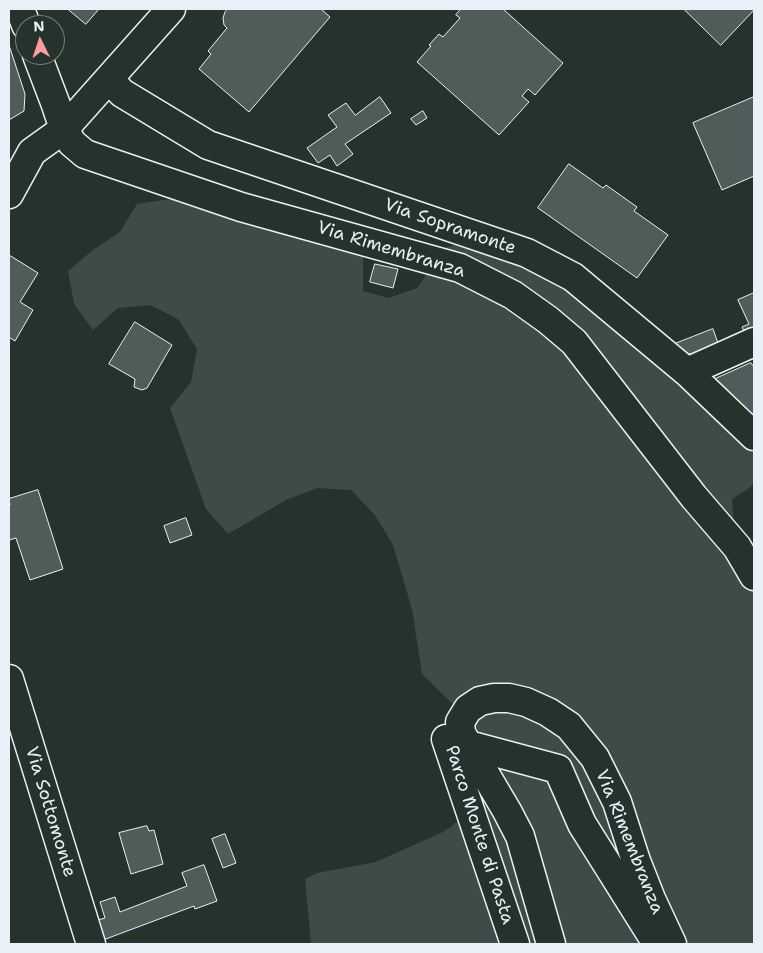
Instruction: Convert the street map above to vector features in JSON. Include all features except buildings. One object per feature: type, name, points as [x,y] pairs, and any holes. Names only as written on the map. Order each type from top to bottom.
[{"type":"street","points":[[9,194],[20,151],[64,129],[171,9]]},
{"type":"street","name":"Via Rimembranza","points":[[41,65],[64,129],[72,143],[85,154],[241,207],[460,268],[513,295],[548,320],[574,342],[694,498],[736,547],[754,576]]},
{"type":"street","name":"Via Sopramonte","points":[[109,78],[122,93],[208,145],[526,253],[573,277],[687,372],[754,436]]},
{"type":"street","points":[[687,372],[754,342]]},
{"type":"street","name":"Via Sottomonte","points":[[9,680],[91,944]]},
{"type":"street","name":"Via Rimembranza","points":[[551,944],[520,836],[460,733],[460,722],[468,709],[480,701],[494,698],[509,698],[526,702],[548,712],[569,726],[595,758],[617,802],[636,861],[672,944]]},
{"type":"street","name":"Parco Monte di Pasta","points":[[515,944],[446,739],[558,769],[582,824],[657,944]]},
{"type":"shaded area","points":[[170,199],[363,256],[363,291],[389,298],[417,288],[429,271],[437,251],[456,244],[477,247],[544,275],[583,302],[650,355],[743,439],[754,453],[754,483],[732,499],[734,528],[754,557],[754,944],[311,944],[305,879],[317,873],[376,862],[445,831],[507,784],[476,727],[422,674],[412,609],[393,545],[375,515],[351,490],[317,488],[286,500],[228,534],[206,509],[170,408],[191,382],[197,349],[179,320],[151,305],[118,308],[93,330],[74,304],[68,271],[93,250],[120,232],[137,204]]}]
